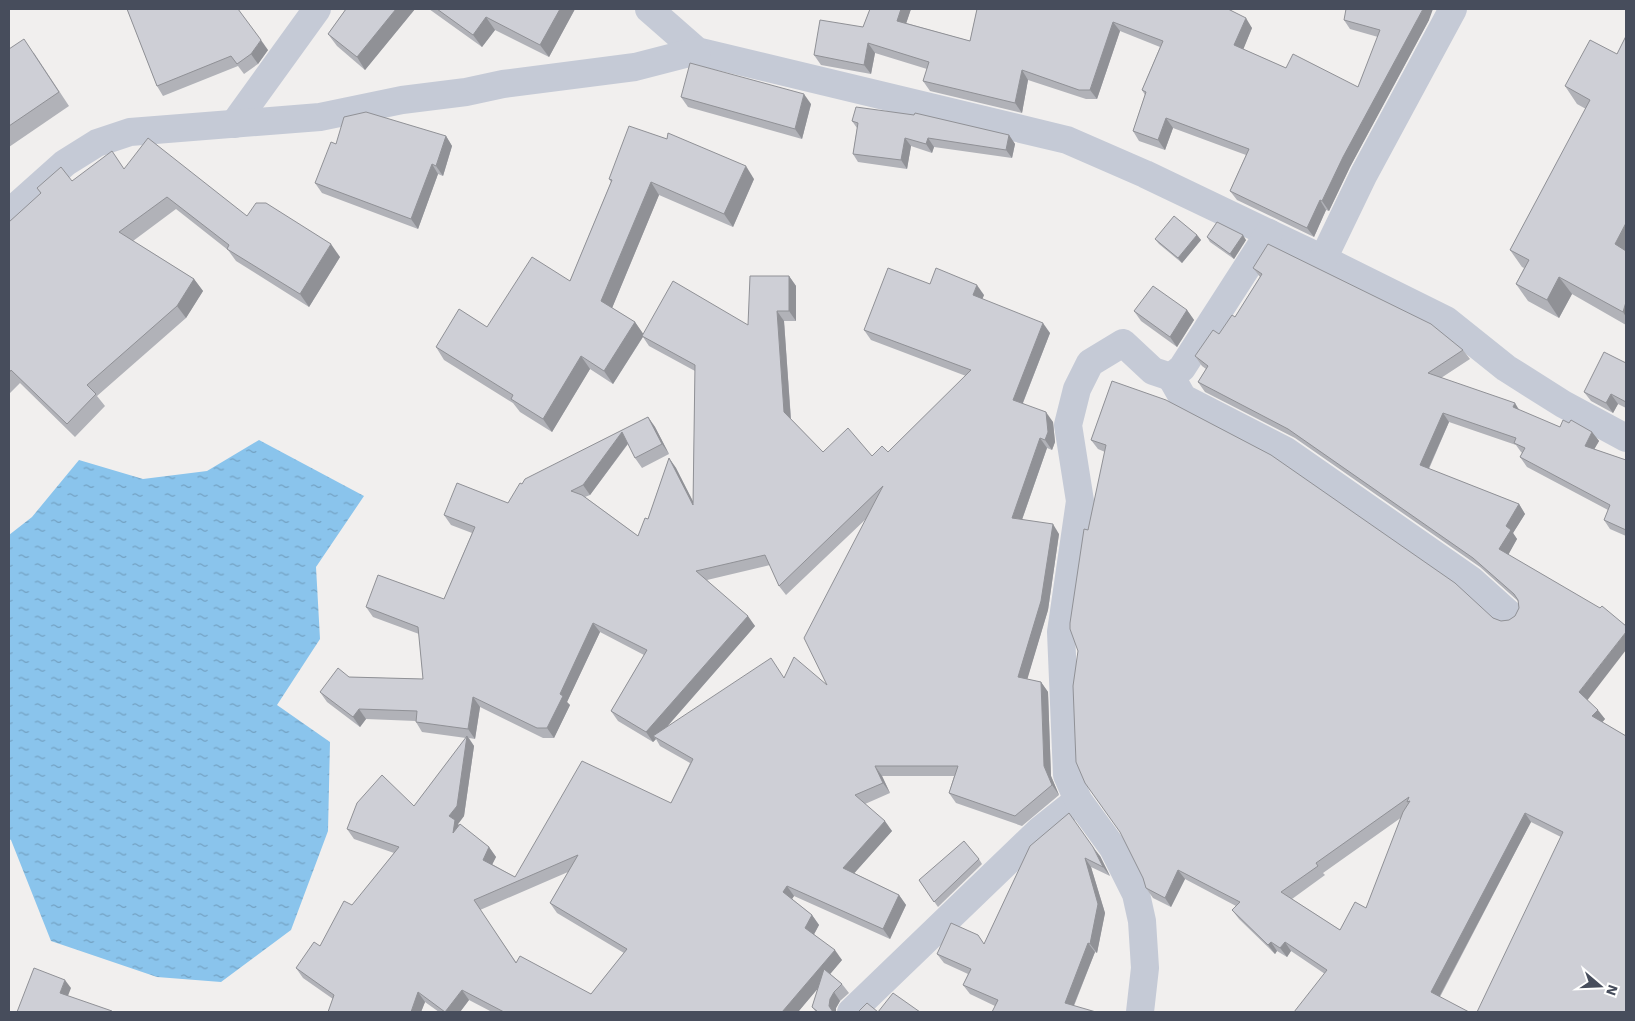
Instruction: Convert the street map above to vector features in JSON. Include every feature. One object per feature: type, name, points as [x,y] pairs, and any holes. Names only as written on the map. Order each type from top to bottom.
[{"type":"street","points":[[234,124],[317,9]]},
{"type":"street","points":[[649,9],[697,51],[1067,140],[1145,174],[1446,320],[1506,368],[1563,404],[1626,438]]},
{"type":"street","points":[[1323,259],[1364,174],[1453,9]]},
{"type":"street","points":[[9,213],[65,163],[97,143],[130,132],[320,117],[402,100],[466,92],[502,84],[635,67],[697,51]]},
{"type":"street","points":[[1171,377],[1182,368],[1269,233]]},
{"type":"street","points":[[1140,1012],[1145,968],[1142,921],[1136,894],[1113,848],[1078,800],[1067,775],[1060,632],[1080,501],[1068,425],[1077,389],[1090,363],[1123,343],[1153,371],[1171,377],[1183,398],[1286,451],[1471,580],[1510,615]]},
{"type":"street","points":[[852,1012],[1038,831],[1078,800]]},
{"type":"water","points":[[259,440],[364,496],[316,567],[320,639],[277,705],[330,742],[328,831],[291,930],[221,982],[157,977],[51,941],[9,839],[9,535],[32,517],[79,460],[143,479],[207,471]]},
{"type":"building","points":[[127,9],[238,9],[261,40],[251,54],[237,64],[231,56],[157,86]]},
{"type":"building","points":[[346,9],[396,9],[357,57],[328,34]]},
{"type":"building","points":[[437,9],[560,9],[540,45],[486,17],[473,35]]},
{"type":"building","points":[[870,9],[901,9],[897,21],[970,41],[977,9],[1228,9],[1246,18],[1234,45],[1286,68],[1293,54],[1358,87],[1380,30],[1344,20],[1346,9],[1423,9],[1343,157],[1322,201],[1320,200],[1307,228],[1230,191],[1249,149],[1166,118],[1158,140],[1133,131],[1146,92],[1142,90],[1163,41],[1113,22],[1090,90],[1079,90],[1022,70],[1015,103],[923,81],[929,62],[868,43],[864,65],[814,55],[820,20],[863,27]]},
{"type":"building","points":[[1626,36],[1626,223],[1615,244],[1626,251],[1626,302],[1623,312],[1559,277],[1547,300],[1516,284],[1529,260],[1510,250],[1590,100],[1565,86],[1590,40],[1617,54]]},
{"type":"building","points":[[24,39],[59,92],[9,126],[9,49]]},
{"type":"building","points":[[690,63],[804,94],[795,129],[681,97]]},
{"type":"building","points":[[856,107],[914,115],[915,113],[1009,135],[1006,150],[928,138],[926,144],[905,138],[901,160],[853,154],[858,123],[852,121]]},
{"type":"building","points":[[366,112],[446,136],[436,166],[432,164],[411,219],[315,183],[331,142],[336,144],[344,117]]},
{"type":"building","points":[[629,126],[667,139],[668,133],[746,166],[724,214],[651,182],[601,301],[635,322],[604,371],[581,356],[543,419],[511,399],[513,395],[436,347],[459,309],[487,327],[532,257],[570,281],[612,180],[609,179]]},
{"type":"building","points":[[148,138],[247,216],[256,203],[266,203],[331,244],[300,294],[227,249],[229,245],[167,197],[119,232],[194,279],[177,306],[87,385],[96,394],[67,424],[11,370],[9,373],[9,222],[41,193],[37,188],[61,167],[72,181],[112,151],[124,169]]},
{"type":"building","points":[[1174,216],[1197,235],[1178,258],[1155,239]]},
{"type":"building","points":[[1217,222],[1243,235],[1230,254],[1207,237]]},
{"type":"building","points":[[1268,244],[1431,324],[1463,350],[1428,373],[1515,403],[1513,407],[1560,427],[1563,420],[1569,423],[1571,420],[1592,432],[1585,446],[1626,460],[1626,530],[1604,520],[1610,505],[1520,457],[1525,448],[1514,443],[1516,438],[1443,413],[1420,465],[1519,504],[1506,526],[1511,530],[1499,549],[1600,608],[1602,606],[1626,626],[1626,632],[1579,692],[1598,710],[1592,716],[1626,736],[1626,1012],[1477,1012],[1563,832],[1525,813],[1431,992],[1469,1012],[1294,1012],[1327,970],[1285,942],[1280,948],[1271,942],[1268,945],[1232,910],[1240,902],[1178,870],[1165,898],[1146,888],[1120,832],[1085,783],[1076,762],[1073,686],[1078,651],[1070,629],[1070,623],[1084,529],[1088,530],[1106,445],[1091,440],[1112,381],[1166,400],[1271,455],[1455,583],[1493,618],[1501,621],[1509,620],[1515,616],[1519,608],[1518,600],[1514,594],[1473,558],[1288,429],[1198,382],[1208,366],[1195,356],[1213,330],[1219,334],[1232,315],[1235,317],[1262,274],[1253,268]],"holes":[[[1409,797],[1407,802],[1410,801],[1403,812],[1366,908],[1355,902],[1340,930],[1281,892],[1318,866],[1316,863]]]},
{"type":"building","points":[[888,268],[930,284],[936,268],[977,285],[973,295],[1043,323],[1013,400],[1046,412],[1048,432],[1045,440],[1040,438],[1012,518],[1053,524],[1041,601],[1018,677],[1041,682],[1044,766],[1052,785],[1015,816],[949,793],[958,766],[875,766],[883,783],[855,795],[885,821],[843,868],[899,895],[883,929],[787,886],[783,892],[812,915],[805,928],[835,950],[782,1012],[504,1012],[462,990],[445,1012],[418,992],[411,1012],[328,1012],[334,995],[296,968],[314,942],[320,946],[344,901],[352,905],[399,847],[347,829],[357,803],[382,775],[414,806],[467,736],[457,806],[449,816],[455,820],[453,833],[460,824],[489,847],[483,860],[515,877],[582,761],[671,803],[693,759],[653,736],[771,658],[784,678],[794,657],[827,685],[804,638],[883,486],[779,586],[765,555],[696,571],[748,616],[646,732],[611,711],[647,650],[593,623],[560,694],[563,696],[547,728],[537,728],[473,697],[468,729],[416,722],[417,711],[359,709],[353,717],[320,692],[338,668],[349,677],[423,679],[418,627],[366,607],[378,575],[444,599],[475,527],[444,515],[457,483],[508,503],[520,483],[522,484],[525,479],[648,417],[662,444],[635,458],[622,432],[583,485],[571,491],[582,495],[638,536],[645,518],[648,519],[669,458],[693,505],[695,365],[642,336],[673,281],[748,325],[750,276],[789,276],[789,311],[777,311],[784,412],[823,452],[848,428],[872,456],[882,446],[888,452],[971,370],[864,330]],"holes":[[[578,855],[550,903],[627,949],[591,994],[520,956],[516,963],[474,900]]]},
{"type":"building","points":[[1153,286],[1187,310],[1170,337],[1134,311]]},
{"type":"building","points":[[1604,352],[1626,363],[1626,402],[1611,394],[1606,403],[1584,392]]},
{"type":"building","points":[[1069,813],[1093,847],[1103,867],[1085,858],[1098,904],[1090,944],[1088,943],[1065,1003],[1096,1012],[992,1012],[998,1000],[963,985],[971,969],[937,954],[951,923],[978,935],[984,944],[1030,846]]},
{"type":"building","points":[[964,841],[979,859],[934,902],[919,880]]},
{"type":"building","points":[[34,968],[65,980],[60,993],[112,1011],[17,1012]]},
{"type":"building","points":[[824,969],[842,984],[830,999],[829,1006],[833,1012],[818,1012],[812,1007]]},
{"type":"building","points":[[893,993],[920,1012],[878,1012]]},
{"type":"building","points":[[867,1003],[878,1012],[858,1012]]}]
